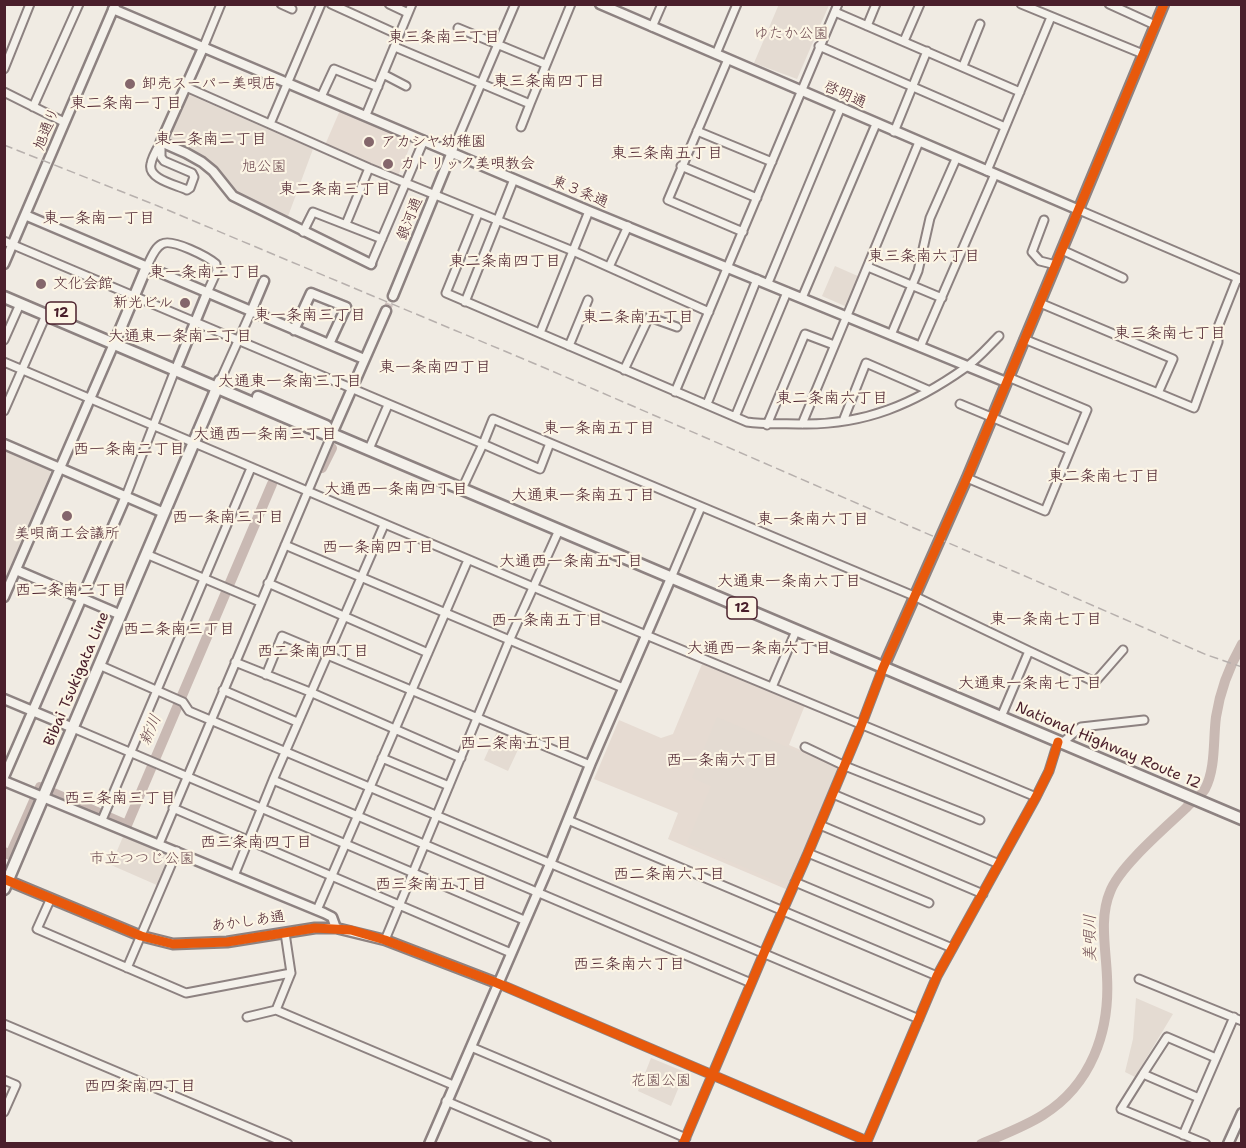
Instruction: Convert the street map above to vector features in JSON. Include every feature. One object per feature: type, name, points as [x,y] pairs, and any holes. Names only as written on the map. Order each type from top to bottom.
[{"type":"main road","points":[[116,340],[146,268]]},
{"type":"main road","name":"National Highway Route 12","points":[[4,290],[219,384],[323,433],[333,434],[369,449],[1242,819]]},
{"type":"main road","name":"National Highway Route 12","points":[[4,297],[116,340]]},
{"type":"main road","name":"Bibai Tsukigata Line","points":[[6,883],[219,384]]},
{"type":"street","points":[[4,69],[30,4]]},
{"type":"street","points":[[33,107],[78,4]]},
{"type":"street","points":[[104,4],[114,7]]},
{"type":"street","points":[[161,142],[161,157],[164,161],[192,173],[194,177],[187,190],[155,176],[150,166],[221,4]]},
{"type":"street","points":[[281,4],[292,9]]},
{"type":"street","points":[[270,124],[321,4]]},
{"type":"street","points":[[331,4],[399,35]]},
{"type":"street","points":[[389,4],[408,13]]},
{"type":"street","points":[[366,115],[412,4]]},
{"type":"street","points":[[452,152],[515,4]]},
{"type":"street","points":[[521,127],[571,4]]},
{"type":"street","name":"啓明通","points":[[600,4],[617,8],[652,27],[1078,210]]},
{"type":"street","points":[[652,27],[662,4]]},
{"type":"street","points":[[716,54],[736,4]]},
{"type":"street","points":[[867,26],[876,4]]},
{"type":"street","points":[[904,41],[920,4]]},
{"type":"street","points":[[1021,4],[1143,54]]},
{"type":"street","points":[[1108,4],[1155,25]]},
{"type":"street","points":[[471,1047],[684,1141],[820,825],[883,668],[967,478],[1164,4]]},
{"type":"street","name":"東３条通","points":[[114,7],[203,48],[589,211],[967,367],[1007,380]]},
{"type":"street","name":"旭通り","points":[[4,264],[9,243],[25,215],[114,7]]},
{"type":"street","points":[[675,392],[836,8],[867,26],[1020,92]]},
{"type":"street","points":[[920,347],[942,298],[991,172],[1005,127],[1051,17]]},
{"type":"street","points":[[963,66],[980,24]]},
{"type":"street","points":[[458,28],[545,64]]},
{"type":"street","points":[[819,46],[1005,127]]},
{"type":"street","points":[[395,47],[530,104]]},
{"type":"street","points":[[894,132],[927,51]]},
{"type":"street","points":[[728,59],[668,200],[743,232]]},
{"type":"street","points":[[321,97],[334,69],[378,87]]},
{"type":"street","points":[[383,74],[406,86]]},
{"type":"street","points":[[186,87],[369,168],[573,251],[709,312]]},
{"type":"street","points":[[4,92],[64,122]]},
{"type":"street","points":[[768,283],[841,107]]},
{"type":"street","points":[[802,298],[876,124]]},
{"type":"street","points":[[697,131],[772,162]]},
{"type":"street","points":[[161,142],[202,162],[213,171],[233,196],[371,264],[424,140]]},
{"type":"street","points":[[802,424],[919,142]]},
{"type":"street","name":"銀河通","points":[[393,296],[452,152]]},
{"type":"street","points":[[891,335],[918,271],[930,218],[956,159]]},
{"type":"street","points":[[681,166],[757,198]]},
{"type":"street","points":[[346,224],[369,168]]},
{"type":"street","points":[[465,302],[514,179]]},
{"type":"street","points":[[1024,339],[1194,408],[1218,342],[1218,327],[1239,279],[1078,210]]},
{"type":"street","points":[[540,333],[589,211]]},
{"type":"street","points":[[303,232],[313,212],[382,239]]},
{"type":"street","points":[[478,214],[446,293],[747,422],[767,425],[843,422],[882,413],[914,401],[967,367],[999,336]]},
{"type":"street","points":[[25,215],[364,359]]},
{"type":"street","points":[[1044,220],[1032,252],[1040,261],[1056,265]]},
{"type":"street","points":[[609,267],[627,226]]},
{"type":"street","points":[[146,268],[156,249],[164,242],[170,242],[216,264],[217,271],[126,496],[4,779],[317,910],[332,917],[336,928]]},
{"type":"street","points":[[9,243],[540,469],[550,443]]},
{"type":"street","points":[[1062,250],[1123,278]]},
{"type":"street","points":[[868,267],[942,298]]},
{"type":"street","points":[[707,404],[757,279]]},
{"type":"street","points":[[219,384],[264,281]]},
{"type":"street","points":[[735,417],[787,292]]},
{"type":"street","points":[[294,330],[311,293],[346,307],[328,344]]},
{"type":"street","points":[[569,346],[588,300]]},
{"type":"street","points":[[1040,303],[1173,359],[1158,393]]},
{"type":"street","points":[[4,340],[20,304]]},
{"type":"street","points":[[159,844],[307,491],[386,311]]},
{"type":"street","points":[[4,411],[46,315]]},
{"type":"street","points":[[624,370],[649,317],[676,327]]},
{"type":"street","points":[[767,425],[805,334],[834,345]]},
{"type":"street","points":[[4,597],[116,340]]},
{"type":"street","points":[[4,362],[533,588],[1036,798]]},
{"type":"street","points":[[843,422],[866,363],[928,390]]},
{"type":"street","points":[[967,478],[1046,511],[1087,410],[1007,380]]},
{"type":"street","points":[[960,404],[1070,450]]},
{"type":"street","points":[[369,449],[388,405]]},
{"type":"street","points":[[462,489],[493,419],[914,596],[1095,682],[1123,650]]},
{"type":"street","points":[[4,444],[164,513]]},
{"type":"street","points":[[102,820],[251,468]]},
{"type":"street","points":[[429,1143],[701,507]]},
{"type":"street","points":[[234,876],[297,722],[384,525]]},
{"type":"street","points":[[385,940],[509,641],[559,530]]},
{"type":"street","points":[[285,544],[623,688]]},
{"type":"street","points":[[147,554],[260,602]]},
{"type":"street","points":[[317,910],[468,560]]},
{"type":"street","points":[[16,570],[121,615]]},
{"type":"street","points":[[268,584],[428,653]]},
{"type":"street","points":[[772,687],[796,631]]},
{"type":"street","points":[[266,675],[282,636],[590,765]]},
{"type":"street","points":[[1001,717],[1029,651]]},
{"type":"street","points":[[235,662],[395,728],[461,758]]},
{"type":"street","points":[[99,665],[183,702],[189,711],[210,721],[919,1019]]},
{"type":"street","points":[[223,690],[297,722]]},
{"type":"street","points":[[4,699],[524,920]]},
{"type":"street","points":[[498,983],[867,1141],[937,976],[1036,798],[1060,743],[1081,727],[1144,720]]},
{"type":"street","points":[[805,747],[844,766],[980,820]]},
{"type":"street","points":[[382,758],[449,786]]},
{"type":"street","points":[[273,780],[751,984]]},
{"type":"street","points":[[833,794],[999,864]]},
{"type":"street","points":[[173,808],[511,953]]},
{"type":"street","points":[[568,820],[937,976]]},
{"type":"street","points":[[820,825],[983,894]]},
{"type":"street","points":[[127,968],[177,851]]},
{"type":"street","points":[[808,853],[929,903]]},
{"type":"street","points":[[795,882],[952,948]]},
{"type":"street","name":"あかしあ通","points":[[6,883],[51,898],[141,936],[172,944],[227,942],[315,927],[336,928],[385,940],[498,983]]},
{"type":"street","points":[[51,898],[37,929],[186,993],[291,973]]},
{"type":"street","points":[[276,1010],[291,973],[285,933]]},
{"type":"street","points":[[1139,979],[1242,1021]]},
{"type":"street","points":[[247,1017],[276,1010],[453,1085]]},
{"type":"street","points":[[1183,1135],[1234,1017]]},
{"type":"street","points":[[4,1024],[288,1143]]},
{"type":"street","points":[[1206,1143],[1121,1109],[1167,1037],[1216,1058]]},
{"type":"street","points":[[1143,1074],[1199,1098]]},
{"type":"street","points":[[4,1080],[16,1085],[4,1112]]},
{"type":"street","points":[[446,1101],[547,1143]]},
{"type":"street","points":[[1228,1143],[1242,1113]]},
{"type":"shaded area","name":"アカシヤ幼稚園","points":[[341,108],[413,139],[398,176],[325,145]]},
{"type":"shaded area","points":[[702,664],[805,705],[789,745],[841,767],[788,890],[668,839],[678,813],[594,779],[619,720],[661,738],[673,734]]},
{"type":"green space","name":"ゆたか公園","points":[[779,4],[829,5],[797,79],[754,63]]},
{"type":"green space","name":"旭公園","points":[[190,95],[313,149],[287,219],[239,194],[203,157],[171,142],[169,137],[186,97]]},
{"type":"green space","points":[[835,266],[860,277],[847,307],[822,296]]},
{"type":"green space","points":[[5,449],[49,468],[51,475],[5,582]]},
{"type":"green space","points":[[717,717],[836,768],[786,885],[687,843],[711,786],[692,778]]},
{"type":"green space","points":[[498,729],[523,739],[508,771],[484,760]]},
{"type":"green space","name":"市立つつじ公園","points":[[125,832],[172,853],[159,886],[111,865]]},
{"type":"green space","points":[[1136,998],[1173,1014],[1135,1077],[1125,1072],[1133,1039]]},
{"type":"green space","name":"花園公園","points":[[651,1058],[685,1072],[671,1106],[638,1091]]},
{"type":"waterway","name":"新川","points":[[322,468],[332,448]]},
{"type":"waterway","name":"新川","points":[[4,852],[10,855],[40,787],[127,825],[272,484]]},
{"type":"waterway","name":"美唄川","points":[[981,1144],[1043,1115],[1060,1103],[1085,1073],[1101,1037],[1105,1018],[1107,977],[1104,923],[1110,892],[1132,860],[1205,789],[1213,763],[1216,717],[1220,698],[1229,670],[1242,644]]},
{"type":"tunnel","points":[[386,311],[393,296]]},
{"type":"railway","points":[[4,145],[158,206],[545,368],[1207,655],[1242,667]]},
{"type":"cycle path","points":[[683,1144],[808,853],[883,668],[967,478],[1164,4]]},
{"type":"cycle path","points":[[4,879],[141,936],[173,944],[227,942],[315,928],[351,930],[385,940],[497,983],[867,1141],[937,976],[1036,797],[1049,771],[1058,742]]},
{"type":"place","name":"卸売スーパー美唄店","points":[[130,84]]},
{"type":"place","name":"アカシヤ幼稚園","points":[[369,142]]},
{"type":"place","name":"カトリック美唄教会","points":[[388,164]]},
{"type":"place","name":"文化会館","points":[[41,284]]},
{"type":"place","name":"新光ビル","points":[[185,303]]},
{"type":"place","name":"美唄商工会議所","points":[[67,516]]},
{"type":"district","name":"東三条南三丁目","points":[[444,38]]},
{"type":"district","name":"東三条南四丁目","points":[[549,82]]},
{"type":"district","name":"東二条南一丁目","points":[[126,104]]},
{"type":"district","name":"東二条南二丁目","points":[[211,140]]},
{"type":"district","name":"東三条南五丁目","points":[[667,154]]},
{"type":"district","name":"東二条南三丁目","points":[[335,190]]},
{"type":"district","name":"東一条南一丁目","points":[[99,219]]},
{"type":"district","name":"東三条南六丁目","points":[[924,257]]},
{"type":"district","name":"東二条南四丁目","points":[[505,262]]},
{"type":"district","name":"東一条南二丁目","points":[[205,273]]},
{"type":"district","name":"東一条南三丁目","points":[[310,316]]},
{"type":"district","name":"東二条南五丁目","points":[[638,318]]},
{"type":"district","name":"東三条南七丁目","points":[[1170,334]]},
{"type":"district","name":"大通東一条南二丁目","points":[[180,337]]},
{"type":"district","name":"東一条南四丁目","points":[[435,368]]},
{"type":"district","name":"大通東一条南三丁目","points":[[290,382]]},
{"type":"district","name":"東二条南六丁目","points":[[832,399]]},
{"type":"district","name":"東一条南五丁目","points":[[599,429]]},
{"type":"district","name":"大通西一条南三丁目","points":[[265,435]]},
{"type":"district","name":"西一条南二丁目","points":[[129,450]]},
{"type":"district","name":"東二条南七丁目","points":[[1104,477]]},
{"type":"district","name":"大通西一条南四丁目","points":[[396,490]]},
{"type":"district","name":"大通東一条南五丁目","points":[[583,496]]},
{"type":"district","name":"西一条南三丁目","points":[[228,518]]},
{"type":"district","name":"東一条南六丁目","points":[[813,520]]},
{"type":"district","name":"西一条南四丁目","points":[[378,548]]},
{"type":"district","name":"大通西一条南五丁目","points":[[571,562]]},
{"type":"district","name":"大通東一条南六丁目","points":[[789,582]]},
{"type":"district","name":"西二条南二丁目","points":[[71,591]]},
{"type":"district","name":"東一条南七丁目","points":[[1046,620]]},
{"type":"district","name":"西一条南五丁目","points":[[547,621]]},
{"type":"district","name":"西二条南三丁目","points":[[179,630]]},
{"type":"district","name":"大通西一条南六丁目","points":[[759,649]]},
{"type":"district","name":"西二条南四丁目","points":[[313,652]]},
{"type":"district","name":"大通東一条南七丁目","points":[[1030,684]]},
{"type":"district","name":"西二条南五丁目","points":[[516,744]]},
{"type":"district","name":"西一条南六丁目","points":[[722,761]]},
{"type":"district","name":"西三条南三丁目","points":[[120,799]]},
{"type":"district","name":"西三条南四丁目","points":[[256,843]]},
{"type":"district","name":"西二条南六丁目","points":[[669,875]]},
{"type":"district","name":"西三条南五丁目","points":[[431,885]]},
{"type":"district","name":"西三条南六丁目","points":[[629,965]]},
{"type":"district","name":"西四条南四丁目","points":[[140,1087]]}]
